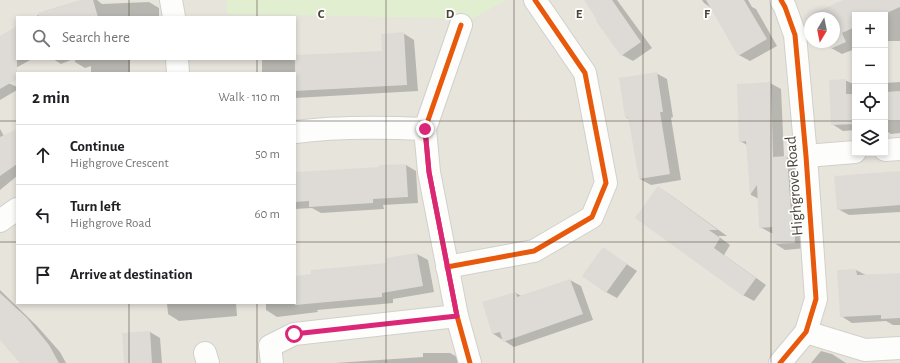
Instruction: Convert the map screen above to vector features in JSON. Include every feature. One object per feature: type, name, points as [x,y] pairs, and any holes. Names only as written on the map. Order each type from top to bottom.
[{"type":"street","points":[[171,0],[174,16]]},
{"type":"street","points":[[447,267],[534,251],[592,217],[606,183],[585,74],[536,0]]},
{"type":"street","name":"Highgrove Road","points":[[780,363],[806,332],[816,299],[806,156],[795,35],[787,2]]},
{"type":"street","points":[[461,26],[425,129],[429,172],[447,267],[457,316],[470,363]]},
{"type":"street","points":[[177,60],[178,72]]},
{"type":"street","points":[[296,132],[380,126],[425,129]]},
{"type":"street","points":[[888,150],[900,149]]},
{"type":"street","name":"Highgrove Road","points":[[806,156],[852,152]]},
{"type":"street","points":[[0,221],[16,210]]},
{"type":"street","points":[[272,363],[270,346],[294,334],[457,316]]},
{"type":"street","points":[[806,332],[865,350],[900,348]]},
{"type":"shaded area","points":[[0,0],[227,0],[228,14],[498,0],[900,0],[900,363],[0,363]]},
{"type":"green space","points":[[227,0],[506,0],[461,25],[449,18],[227,14]]},
{"type":"building","points":[[80,0],[93,0],[98,16],[39,16],[38,13]]},
{"type":"building","points":[[584,0],[612,0],[641,42],[621,56],[596,21],[597,20]]},
{"type":"building","points":[[706,0],[744,0],[767,39],[738,56]]},
{"type":"building","points":[[843,0],[900,0],[900,7],[888,12],[852,12],[852,28],[842,33],[846,42],[840,45],[840,12],[816,12]]},
{"type":"building","points":[[16,27],[16,80],[0,89],[0,36]]},
{"type":"building","points":[[404,32],[407,85],[296,91],[296,55],[382,51],[381,34]]},
{"type":"building","points":[[657,72],[663,112],[660,112],[670,174],[639,179],[628,117],[625,117],[619,78]]},
{"type":"building","points":[[846,79],[846,94],[852,94],[852,124],[831,125],[829,80]]},
{"type":"building","points":[[771,82],[773,157],[787,156],[791,212],[794,212],[795,243],[773,244],[772,227],[759,228],[757,185],[750,195],[746,141],[739,142],[737,84]]},
{"type":"building","points":[[900,91],[900,122],[888,122],[888,92]]},
{"type":"building","points":[[16,129],[16,165],[0,176],[0,137]]},
{"type":"building","points":[[406,164],[408,197],[373,199],[373,203],[309,207],[309,201],[296,202],[296,172],[379,167],[379,165]]},
{"type":"building","points":[[900,171],[900,205],[837,210],[834,176]]},
{"type":"building","points":[[658,186],[718,230],[709,230],[720,238],[714,248],[756,278],[743,296],[635,218]]},
{"type":"building","points":[[603,247],[627,264],[606,293],[582,276]]},
{"type":"building","points":[[417,253],[423,286],[382,293],[382,297],[295,305],[296,276],[311,274],[311,270],[386,263],[386,258]]},
{"type":"building","points":[[856,269],[857,275],[900,273],[900,318],[881,319],[881,315],[840,317],[837,270]]},
{"type":"building","points":[[570,279],[583,314],[503,342],[500,332],[492,334],[482,302],[516,292],[517,297]]},
{"type":"building","points":[[0,293],[27,318],[49,345],[59,363],[20,363],[0,340]]},
{"type":"building","points":[[150,331],[152,363],[124,363],[122,333]]},
{"type":"cycle path","points":[[447,267],[534,251],[592,217],[606,183],[585,73],[535,0]]},
{"type":"cycle path","points":[[780,363],[806,332],[816,299],[806,156],[795,35],[781,0]]},
{"type":"cycle path","points":[[461,25],[425,129],[429,172],[457,316],[470,363]]},
{"type":"route","points":[[294,334],[457,316],[429,172],[425,129]]}]
